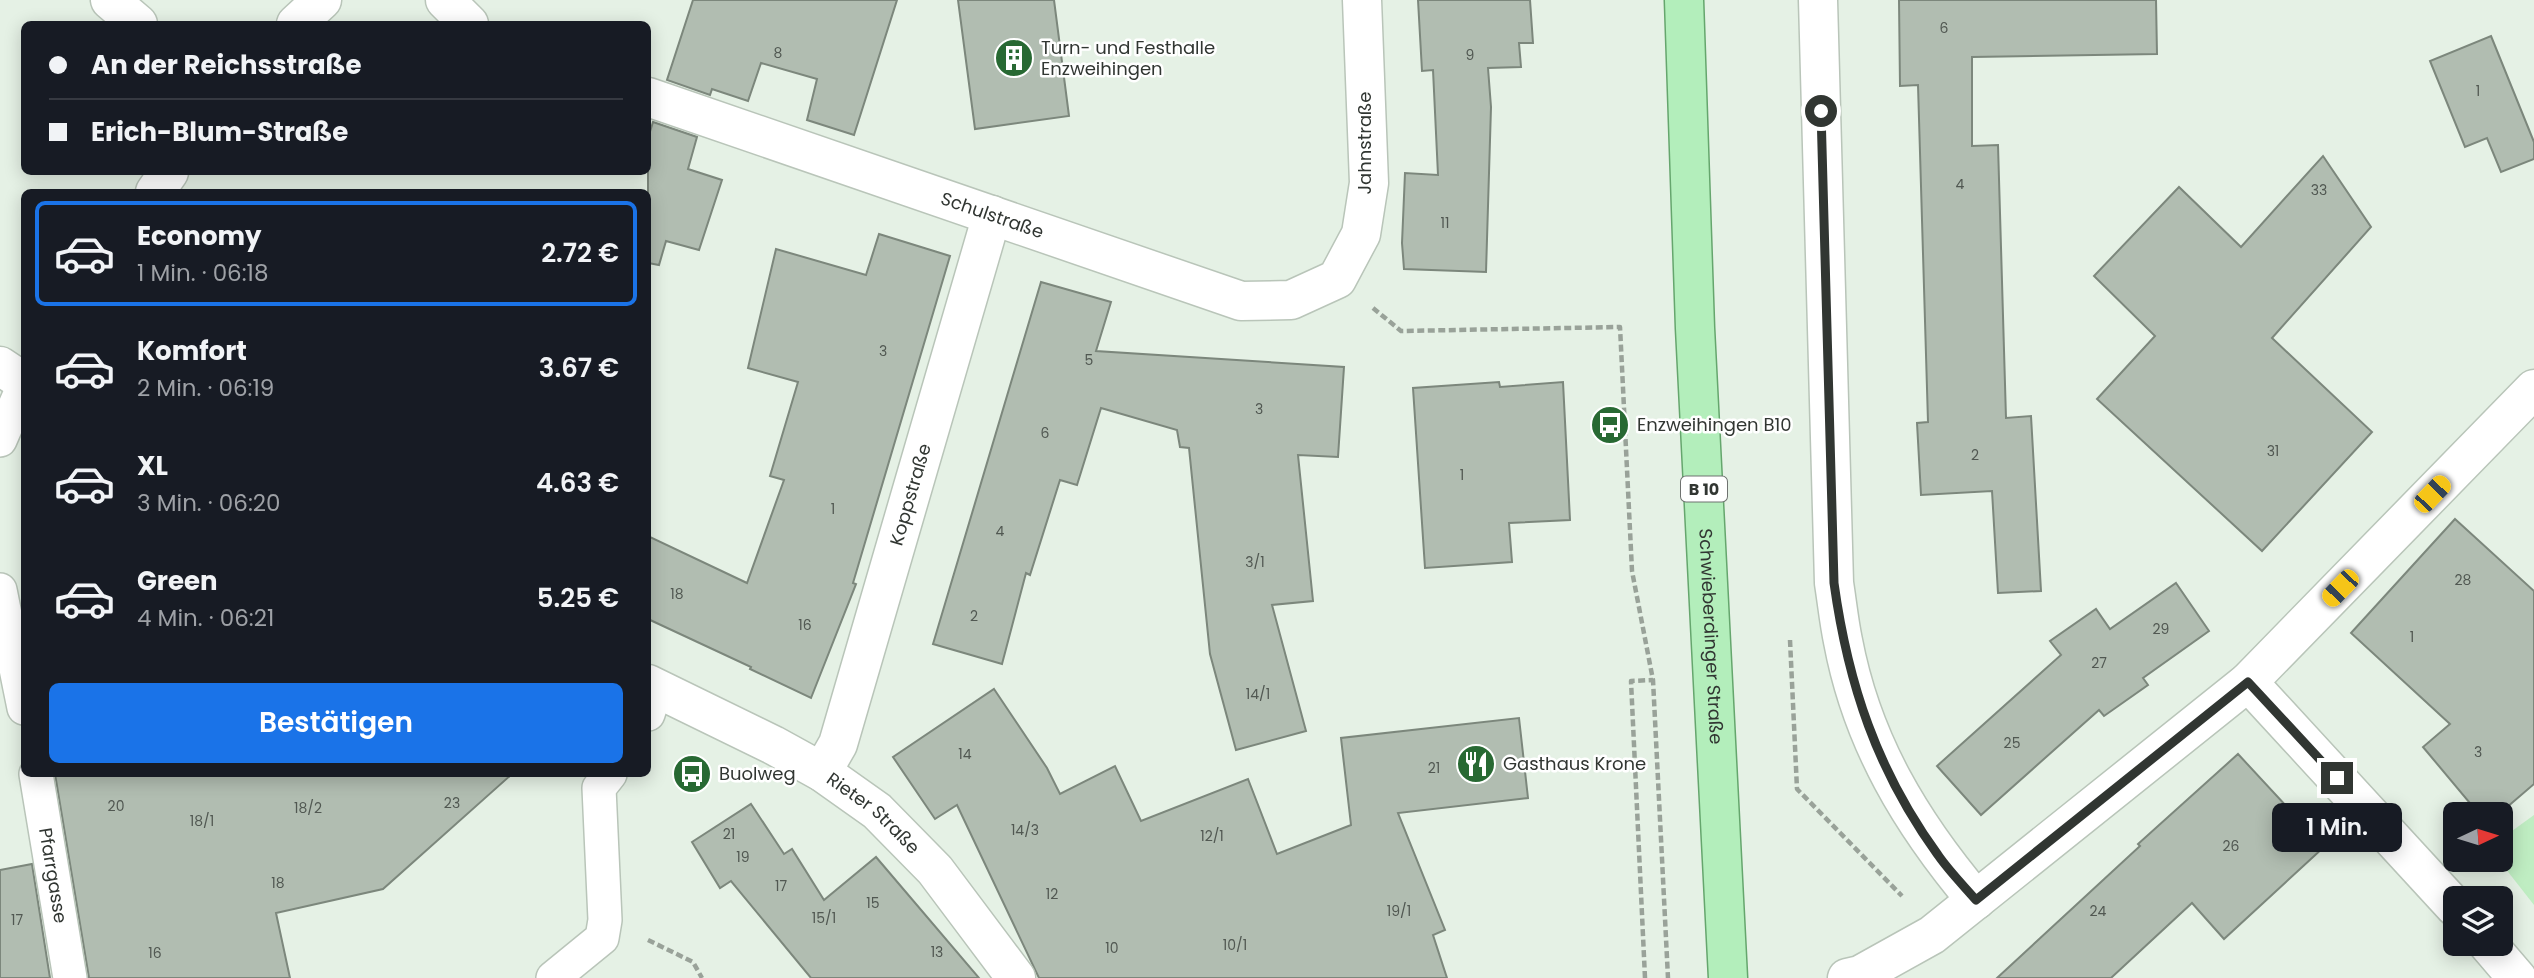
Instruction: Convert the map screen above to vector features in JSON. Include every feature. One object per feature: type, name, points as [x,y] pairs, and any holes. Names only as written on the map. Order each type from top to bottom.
[{"type":"main road","name":"Schwieberdinger Straße","points":[[1684,0],[1695,328],[1728,978]]},
{"type":"street","points":[[110,0],[134,21]]},
{"type":"street","points":[[299,21],[322,0]]},
{"type":"street","points":[[445,0],[466,21]]},
{"type":"street","name":"Jahnstraße","points":[[1337,279],[1361,234],[1369,183],[1362,0]]},
{"type":"street","points":[[1818,0],[1834,583],[1843,642],[1858,700],[1879,755],[1900,797],[1939,856],[1976,900]]},
{"type":"street","name":"Schulstraße","points":[[651,98],[1241,301],[1292,299],[1337,279]]},
{"type":"street","name":"Koppstraße","points":[[822,772],[838,744],[992,215]]},
{"type":"street","points":[[0,366],[21,381]]},
{"type":"street","points":[[1847,978],[1860,975],[1932,935],[2248,682],[2534,389]]},
{"type":"street","points":[[2248,682],[2443,894]]},
{"type":"street","name":"Rieter Straße","points":[[651,696],[773,745],[822,772],[877,811],[935,870],[1016,978]]},
{"type":"street","points":[[2498,956],[2517,978]]},
{"type":"lane","points":[[0,440],[21,390]]},
{"type":"lane","points":[[0,590],[16,704]]},
{"type":"lane","name":"Pfarrgasse","points":[[36,777],[70,978]]},
{"type":"lane","points":[[553,978],[602,938],[605,920],[599,788],[608,777]]},
{"type":"path","points":[[1337,279],[1401,331],[1620,327],[1632,571],[1653,680],[1668,978]]},
{"type":"path","points":[[1645,978],[1631,681],[1653,680]]},
{"type":"path","points":[[1793,702],[1797,789],[1901,894]]},
{"type":"path","points":[[605,920],[693,961],[702,978]]},
{"type":"green space","points":[[2534,815],[2534,905],[2508,872],[2513,872],[2513,830]]},
{"type":"building","points":[[693,0],[897,0],[854,135],[807,120],[817,79],[761,63],[748,101],[712,89],[710,95],[667,80]]},
{"type":"building","name":"Turn- und Festhalle Enzweihingen","points":[[958,0],[1054,0],[1069,116],[975,129]]},
{"type":"building","points":[[1418,0],[1530,0],[1533,43],[1519,43],[1521,67],[1488,68],[1491,107],[1486,272],[1404,269],[1402,243],[1405,173],[1438,175],[1433,70],[1422,71]]},
{"type":"building","points":[[1899,0],[2156,0],[2157,54],[1972,57],[1972,146],[1998,145],[2006,418],[2031,416],[2041,591],[1998,593],[1992,491],[1921,495],[1917,423],[1928,422],[1918,85],[1900,86]]},
{"type":"building","points":[[2491,36],[2534,142],[2534,159],[2501,172],[2487,138],[2465,147],[2430,61]]},
{"type":"building","points":[[653,122],[697,137],[688,169],[722,180],[699,250],[666,241],[659,265],[651,264],[651,189],[648,189],[648,175],[651,175]]},
{"type":"building","points":[[2323,156],[2371,227],[2272,338],[2372,432],[2262,551],[2097,399],[2155,336],[2094,276],[2179,187],[2241,247]]},
{"type":"building","points":[[879,234],[950,256],[853,583],[856,584],[811,698],[651,620],[651,537],[747,583],[784,480],[770,476],[798,382],[748,368],[776,249],[866,275]]},
{"type":"building","points":[[1041,282],[1111,302],[1096,351],[1344,367],[1338,457],[1298,455],[1313,601],[1272,605],[1306,731],[1236,750],[1210,654],[1189,448],[1180,447],[1177,430],[1101,408],[1077,485],[1060,480],[1030,575],[1026,573],[1002,664],[933,644]]},
{"type":"building","points":[[1499,382],[1500,387],[1563,382],[1570,520],[1509,523],[1512,562],[1425,568],[1413,388]]},
{"type":"building","points":[[2455,519],[2534,591],[2534,784],[2513,802],[2469,802],[2423,747],[2450,724],[2351,633]]},
{"type":"building","points":[[2176,583],[2209,631],[2143,678],[2148,685],[2104,716],[2099,710],[1981,815],[1937,766],[2061,655],[2050,641],[2096,609],[2110,629]]},
{"type":"building","points":[[994,689],[1047,768],[1060,794],[1115,766],[1141,821],[1248,779],[1277,854],[1351,825],[1341,738],[1519,718],[1528,798],[1398,813],[1445,930],[1433,935],[1447,978],[1039,978],[957,805],[935,819],[893,757]]},
{"type":"building","points":[[2238,754],[2324,847],[2224,939],[2192,903],[2111,978],[1997,978],[2140,846],[2138,844]]},
{"type":"building","points":[[56,777],[509,777],[383,889],[276,913],[290,978],[89,978]]},
{"type":"building","points":[[751,804],[784,854],[792,849],[824,900],[876,857],[979,978],[811,978],[731,881],[720,888],[692,842]]},
{"type":"building","points":[[32,864],[50,978],[0,978],[0,870]]},
{"type":"place","name":"Turn- und Festhalle Enzweihingen","points":[[1014,58]]},
{"type":"place","name":"Enzweihingen B10","points":[[1610,425]]},
{"type":"place","name":"Gasthaus Krone","points":[[1476,764]]},
{"type":"place","name":"Buolweg","points":[[692,774]]},
{"type":"route","points":[[1821,111],[1834,583],[1843,642],[1858,700],[1879,755],[1906,807],[1939,856],[1976,900],[2248,682],[2337,778]]}]
